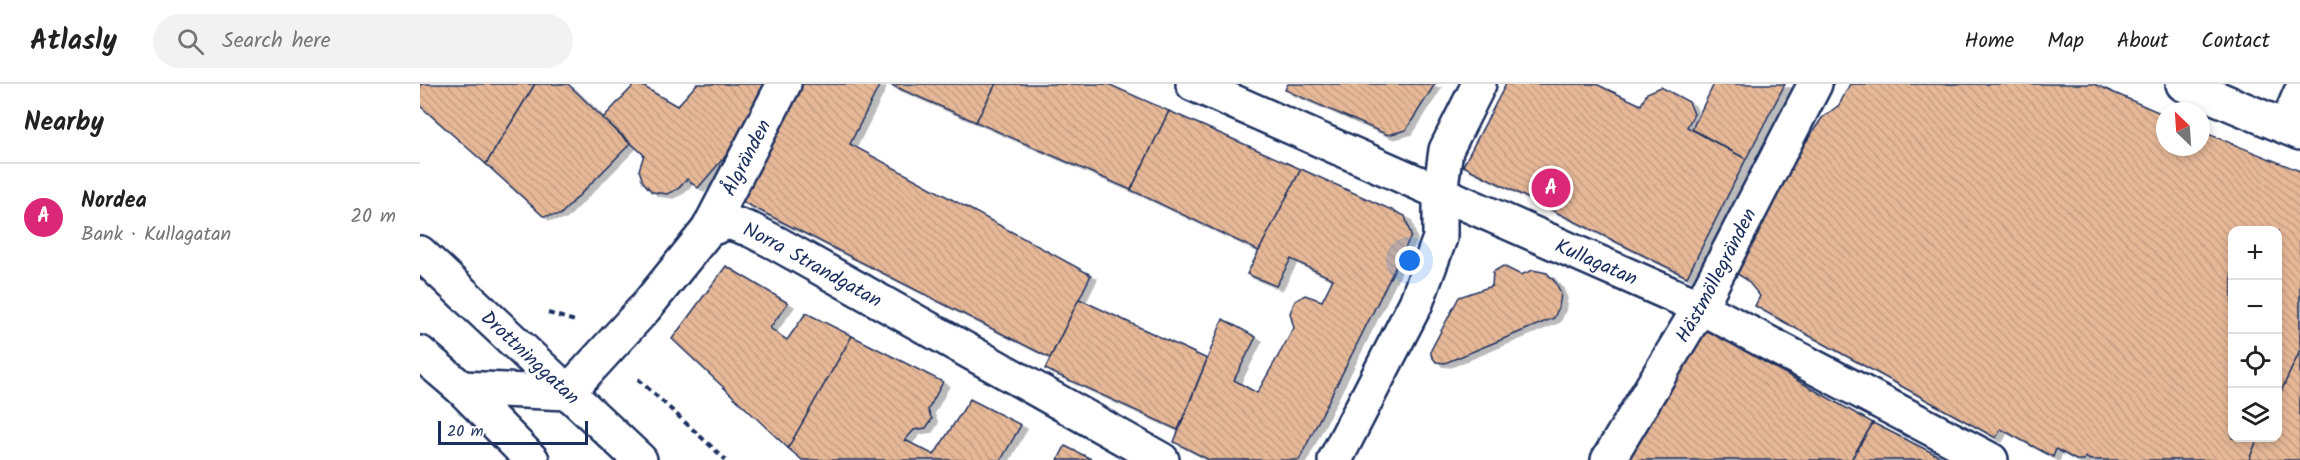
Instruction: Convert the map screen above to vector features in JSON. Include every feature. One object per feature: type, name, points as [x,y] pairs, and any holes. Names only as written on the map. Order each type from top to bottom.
[{"type":"street","name":"Ålgränden","points":[[708,230],[784,84]]},
{"type":"street","name":"Kullagatan","points":[[1193,84],[1700,307],[1991,460]]},
{"type":"street","points":[[1335,460],[1416,303],[1440,238],[1440,193],[1446,150],[1479,84]]},
{"type":"street","name":"Hästmöllegränden","points":[[1608,460],[1700,307],[1815,84]]},
{"type":"street","points":[[2182,84],[2293,130],[2300,94]]},
{"type":"street","name":"Norra Strandgatan","points":[[708,230],[728,222],[751,230],[1162,460]]},
{"type":"street","points":[[461,388],[567,393],[645,308],[708,230]]},
{"type":"street","name":"Drottninggatan","points":[[420,254],[640,460]]},
{"type":"street","points":[[420,353],[461,388],[532,460]]},
{"type":"building","points":[[420,84],[535,84],[486,164],[420,106]]},
{"type":"building","points":[[535,84],[568,84],[630,144],[560,215],[543,216],[486,164]]},
{"type":"building","points":[[635,84],[639,84],[677,106],[697,84],[776,84],[758,118],[698,188],[687,179],[678,189],[667,194],[652,192],[643,182],[639,170],[644,155],[603,118]]},
{"type":"building","points":[[800,84],[880,84],[850,144],[1091,275],[1050,358],[739,200]]},
{"type":"building","points":[[889,84],[996,84],[976,122]]},
{"type":"building","points":[[996,84],[1108,84],[1169,111],[1131,190],[976,122]]},
{"type":"building","points":[[1288,84],[1435,84],[1406,130],[1388,135],[1285,90]]},
{"type":"building","points":[[1506,84],[1596,84],[1641,105],[1647,93],[1661,87],[1689,102],[1694,114],[1687,127],[1746,159],[1687,277],[1463,166]]},
{"type":"building","points":[[1714,84],[1785,84],[1746,159],[1692,129]]},
{"type":"building","points":[[1850,84],[2094,84],[2156,111],[2156,156],[2210,156],[2210,135],[2300,171],[2300,351],[2282,389],[2282,226],[2228,226],[2228,442],[2256,442],[2249,460],[2090,460],[2085,457],[2084,460],[2076,460],[2056,449],[2053,457],[2001,429],[1996,438],[1755,306],[1760,296],[1746,279],[1734,272],[1804,145],[1822,118],[1839,105]]},
{"type":"building","points":[[1169,111],[1301,169],[1259,251],[1131,190]]},
{"type":"building","points":[[1301,169],[1405,216],[1411,236],[1299,460],[1209,460],[1174,442],[1223,319],[1256,337],[1234,380],[1257,393],[1294,328],[1290,313],[1295,301],[1305,295],[1322,301],[1333,279],[1291,259],[1276,286],[1247,274]]},
{"type":"building","points":[[726,266],[788,303],[770,328],[787,340],[806,313],[852,336],[788,448],[672,339]]},
{"type":"building","points":[[1503,266],[1521,275],[1533,270],[1547,273],[1556,283],[1561,294],[1554,318],[1445,363],[1436,362],[1431,355],[1431,350],[1459,297],[1492,286],[1493,272]]},
{"type":"building","points":[[1079,299],[1207,359],[1178,430],[1045,369]]},
{"type":"building","points":[[1704,328],[1873,423],[1851,460],[1624,460]]},
{"type":"building","points":[[852,336],[943,382],[928,410],[932,419],[926,428],[914,430],[905,440],[934,455],[970,399],[1021,425],[1001,460],[802,460],[788,448]]},
{"type":"building","points":[[2300,351],[2300,460],[2249,460],[2256,442],[2282,442],[2282,389]]},
{"type":"building","points":[[1873,423],[1947,460],[1851,460]]},
{"type":"building","points":[[1065,446],[1093,460],[1058,460]]},
{"type":"place","name":"Nordea","points":[[1551,188]]}]
